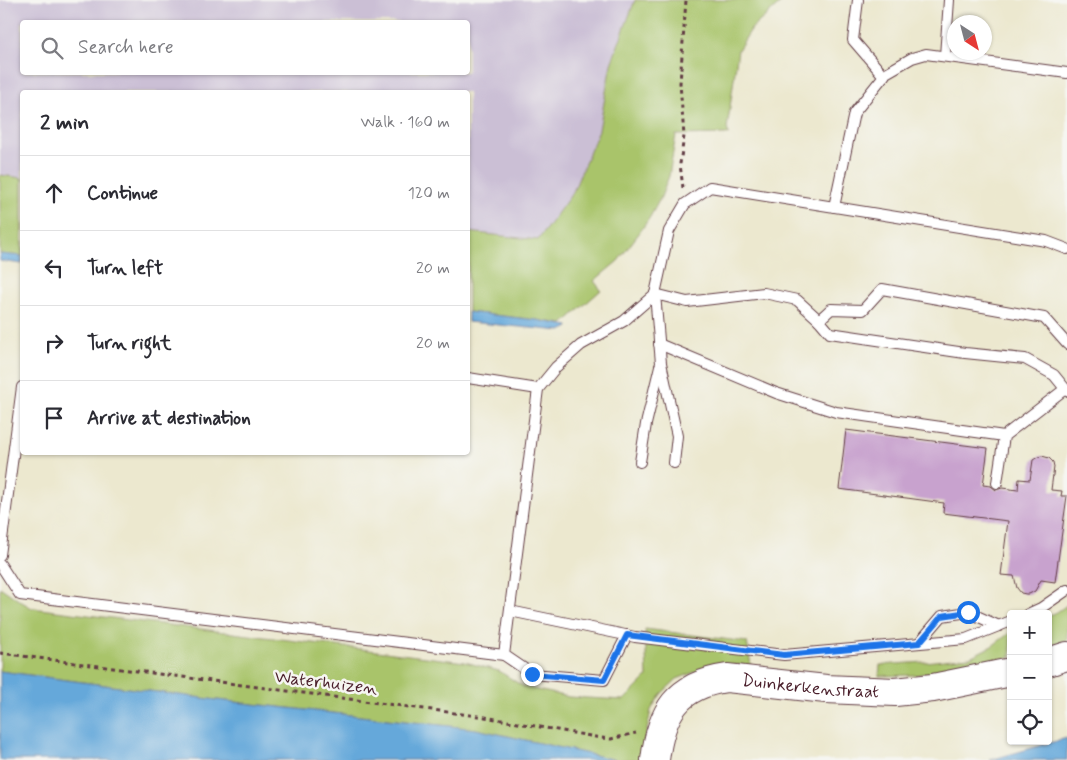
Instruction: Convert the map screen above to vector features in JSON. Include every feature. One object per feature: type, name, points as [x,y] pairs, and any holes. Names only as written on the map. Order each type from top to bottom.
[{"type":"main road","points":[[1052,661],[1067,656]]},
{"type":"main road","name":"Duinkerkenstraat","points":[[652,745],[670,710],[678,700],[699,685],[713,680],[727,678],[826,689],[895,692],[933,688],[1007,673]]},
{"type":"lane","points":[[858,0],[853,40],[884,76]]},
{"type":"lane","points":[[944,56],[949,0]]},
{"type":"lane","points":[[834,206],[854,113],[886,73],[912,58],[926,54],[1067,73]]},
{"type":"lane","points":[[674,463],[677,436],[660,363],[655,294],[669,231],[685,204],[710,186],[1046,241],[1067,249]]},
{"type":"lane","points":[[818,320],[831,309],[863,310],[882,289],[1044,318],[1067,344]]},
{"type":"lane","points":[[655,294],[687,302],[764,293],[797,300],[830,333],[965,353],[1025,359],[1054,375],[1066,390],[1004,436],[836,412],[776,393],[659,344]]},
{"type":"lane","points":[[504,655],[538,389],[556,367],[581,345],[624,321],[655,294]]},
{"type":"lane","points":[[640,462],[646,424],[660,363]]},
{"type":"lane","points":[[470,378],[538,389]]},
{"type":"lane","points":[[0,555],[20,402]]},
{"type":"lane","points":[[997,483],[1004,436]]},
{"type":"lane","points":[[0,564],[20,595],[504,655],[532,674],[604,680],[627,635]]},
{"type":"lane","points":[[1037,610],[1067,590]]},
{"type":"lane","points":[[510,611],[627,635],[784,655],[966,639],[1007,623]]},
{"type":"lane","points":[[919,643],[942,616],[968,612],[999,626]]},
{"type":"path","points":[[685,204],[680,164],[684,136],[680,84],[686,0]]},
{"type":"path","name":"Waterhuizen","points":[[0,653],[486,717],[601,738],[652,745]]},
{"type":"shaded area","points":[[0,0],[635,0],[611,64],[599,130],[573,192],[538,240],[470,232],[470,90],[20,90],[20,178],[0,175]]},
{"type":"green space","points":[[635,0],[784,0],[752,28],[738,50],[727,129],[729,134],[676,135],[669,176],[661,197],[640,232],[618,261],[594,281],[601,290],[563,324],[470,312],[470,232],[538,240],[573,192],[599,130],[611,64]]},
{"type":"green space","points":[[0,175],[20,178],[20,256],[0,254]]},
{"type":"green space","points":[[0,587],[32,608],[465,662],[499,671],[524,687],[569,697],[624,700],[647,677],[645,629],[747,642],[751,665],[717,665],[677,679],[661,694],[651,710],[641,760],[616,760],[476,729],[217,700],[0,671]]},
{"type":"green space","points":[[1067,605],[1067,640],[1052,645],[1052,614]]},
{"type":"green space","points":[[1007,635],[1007,658],[915,675],[879,676],[880,665],[970,657],[992,646]]},
{"type":"water","points":[[0,254],[20,256],[20,264],[0,261]]},
{"type":"water","points":[[470,312],[537,320],[569,326],[561,331],[470,322]]},
{"type":"water","points":[[0,671],[217,700],[476,729],[616,760],[0,760]]},
{"type":"water","points":[[1067,738],[1067,760],[990,760],[1042,745],[1052,745],[1052,742]]},
{"type":"building","points":[[846,430],[988,448],[983,485],[991,486],[996,490],[1002,488],[1018,490],[1019,479],[1030,480],[1033,460],[1042,456],[1049,458],[1053,462],[1054,467],[1051,490],[1062,491],[1061,496],[1067,496],[1055,582],[1041,580],[1035,591],[1026,594],[1021,593],[1017,588],[1014,576],[1001,575],[1008,521],[943,513],[944,503],[839,489]]},
{"type":"route","points":[[532,674],[604,680],[627,635],[784,655],[919,643],[942,616],[968,612]]}]
